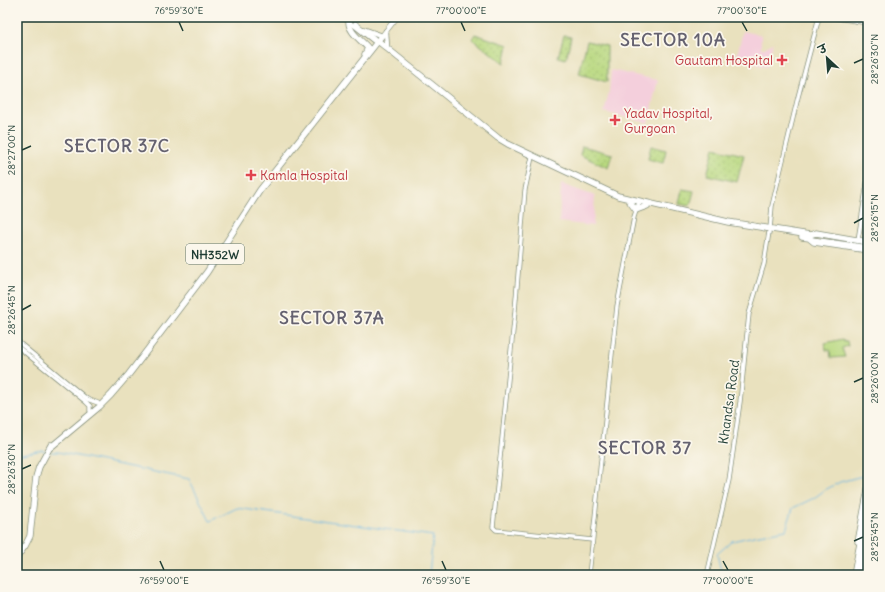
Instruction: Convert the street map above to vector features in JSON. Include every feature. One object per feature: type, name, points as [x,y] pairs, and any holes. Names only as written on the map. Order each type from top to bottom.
[{"type":"highway","points":[[347,18],[350,29],[368,48],[374,43]]},
{"type":"highway","points":[[374,43],[387,47],[501,142],[603,191],[637,205],[736,225],[809,236],[816,233],[858,240],[868,244]]},
{"type":"highway","points":[[374,43],[508,144],[603,191],[637,205],[736,225]]},
{"type":"highway","name":"NH352W","points":[[49,450],[111,395],[144,356],[211,260],[262,182],[374,43]]},
{"type":"highway","points":[[809,236],[814,242],[868,250]]},
{"type":"highway","name":"NH352W","points":[[17,557],[30,536],[36,477],[39,467],[51,444],[98,403],[129,370],[172,316]]},
{"type":"highway","points":[[853,575],[868,501]]},
{"type":"highway","points":[[858,575],[868,523]]},
{"type":"main road","points":[[374,43],[394,17]]},
{"type":"main road","points":[[374,43],[397,17]]},
{"type":"main road","points":[[363,29],[374,43]]},
{"type":"main road","points":[[386,31],[387,47]]},
{"type":"street","name":"Khandsa Road","points":[[707,575],[729,480],[740,402],[749,314],[764,264],[772,209],[819,17]]},
{"type":"street","points":[[831,17],[868,23]]},
{"type":"street","points":[[347,18],[374,43]]},
{"type":"street","points":[[347,18],[363,29]]},
{"type":"street","points":[[532,157],[525,190],[516,311],[493,527],[496,530],[592,540]]},
{"type":"street","points":[[858,240],[868,178]]},
{"type":"street","points":[[589,575],[617,306],[637,205]]},
{"type":"street","points":[[809,236],[868,244]]},
{"type":"street","points":[[17,341],[87,401],[90,406],[90,411]]},
{"type":"street","points":[[17,346],[87,401],[98,403]]},
{"type":"street","points":[[853,575],[868,486]]},
{"type":"street","points":[[862,575],[868,542]]},
{"type":"shaded area","points":[[743,31],[761,35],[761,48],[773,43],[767,67],[736,59]]},
{"type":"shaded area","points":[[611,70],[658,80],[648,123],[604,112],[609,92]]},
{"type":"shaded area","points":[[561,184],[595,196],[593,226],[559,222]]},
{"type":"green space","points":[[475,34],[508,45],[504,63],[472,39]]},
{"type":"green space","points":[[564,35],[571,37],[566,59],[558,57]]},
{"type":"green space","points":[[587,41],[607,46],[607,82],[579,74]]},
{"type":"green space","points":[[582,146],[612,154],[608,168],[580,155]]},
{"type":"green space","points":[[651,146],[666,150],[663,163],[648,159]]},
{"type":"green space","points":[[714,148],[744,155],[737,182],[707,175]]},
{"type":"green space","points":[[682,189],[694,191],[690,206],[679,204]]},
{"type":"green space","points":[[843,339],[844,341],[847,341],[848,346],[842,348],[845,357],[831,358],[830,350],[826,350],[825,343]]},
{"type":"waterway","points":[[17,455],[42,450],[46,452]]},
{"type":"waterway","points":[[51,452],[58,452],[189,479],[210,521],[237,508],[433,536],[429,575]]},
{"type":"waterway","points":[[722,575],[717,554],[732,541],[786,530],[793,508],[814,498],[840,482],[866,475]]},
{"type":"place","name":"Gautam Hospital","points":[[782,60]]},
{"type":"place","name":"Yadav Hospital, Gurgoan","points":[[615,120]]},
{"type":"place","name":"Kamla Hospital","points":[[251,175]]},
{"type":"district","name":"SECTOR 10A","points":[[673,40]]},
{"type":"district","name":"SECTOR 37C","points":[[117,146]]},
{"type":"district","name":"SECTOR 37A","points":[[332,318]]},
{"type":"district","name":"SECTOR 37","points":[[645,448]]}]
